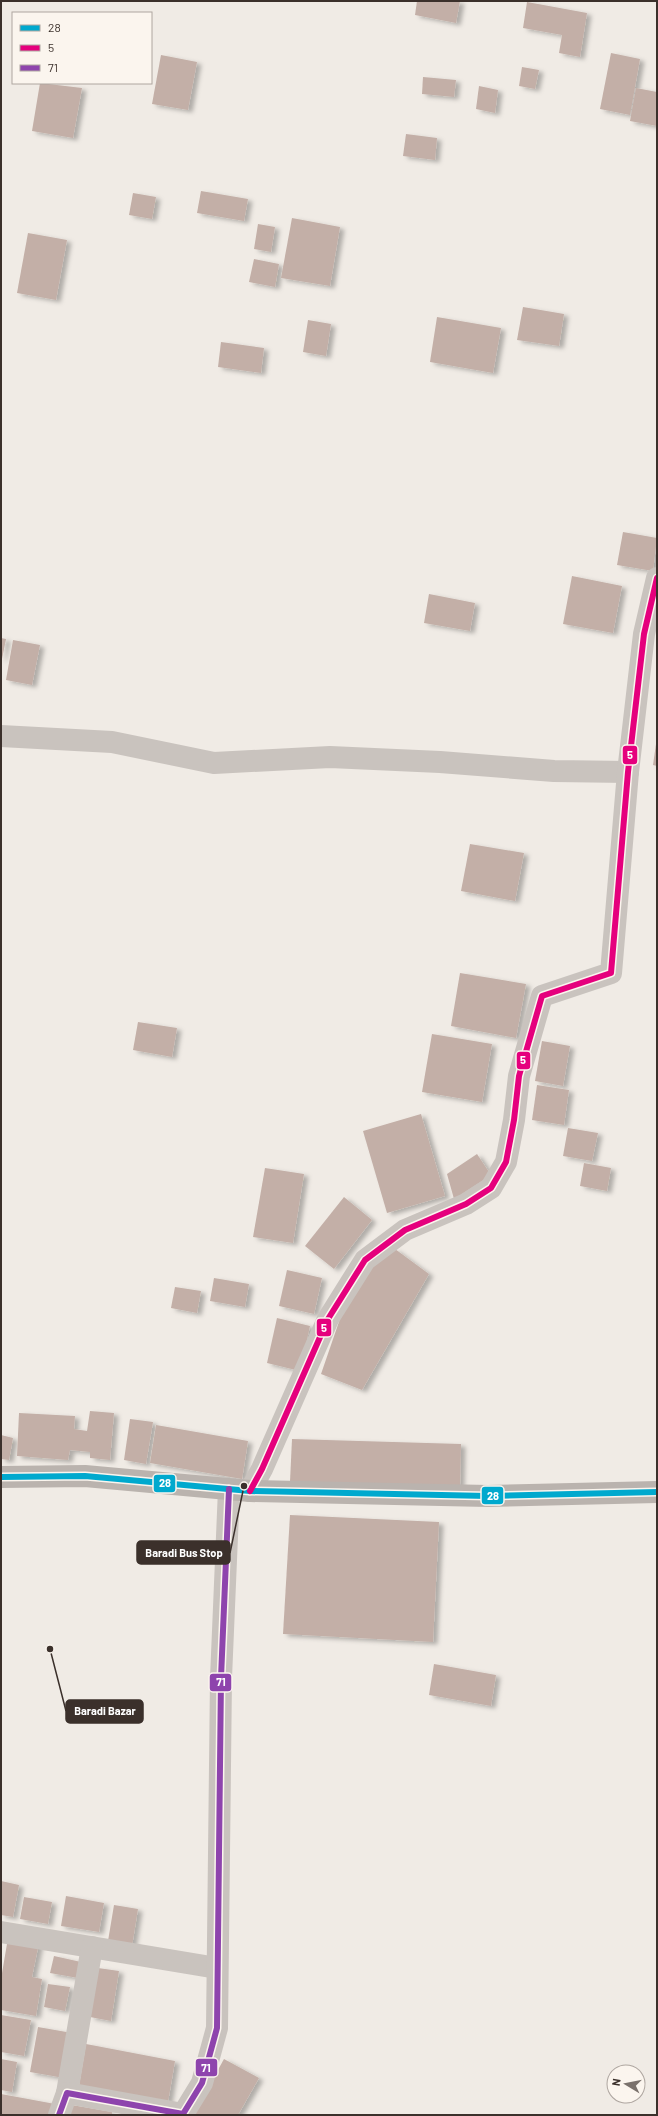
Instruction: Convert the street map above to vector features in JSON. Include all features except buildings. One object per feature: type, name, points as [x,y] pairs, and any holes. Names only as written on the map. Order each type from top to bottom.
[{"type":"main road","points":[[1,1477],[85,1476],[239,1490],[488,1496],[657,1492]]},
{"type":"street","points":[[68,2093],[183,2114],[202,2082],[217,2028],[221,1678],[239,1490],[262,1469],[328,1319],[365,1260],[405,1230],[466,1204],[491,1188],[506,1162],[514,1120],[519,1076],[542,996],[611,973],[628,772],[650,633],[657,578]]},
{"type":"street","points":[[1,736],[112,742],[214,762],[330,756],[440,762],[554,771],[628,772]]},
{"type":"street","points":[[1,1932],[218,1968]]},
{"type":"street","points":[[59,2115],[68,2093],[92,1947]]},
{"type":"transit line","name":"5","points":[[250,1491],[262,1469],[328,1319],[365,1260],[405,1230],[466,1204],[491,1188],[506,1162],[514,1120],[519,1076],[542,996],[611,973],[628,772],[644,634],[657,578]]},
{"type":"transit line","name":"28","points":[[1,1477],[85,1476],[250,1491],[488,1496],[657,1492]]},
{"type":"transit line","name":"71","points":[[59,2115],[67,2093],[183,2114],[202,2083],[217,2028],[221,1678],[229,1489]]},
{"type":"place","name":"Baradi Bus Stop","points":[[244,1486]]},
{"type":"place","name":"Baradi Bazar","points":[[50,1649]]}]
